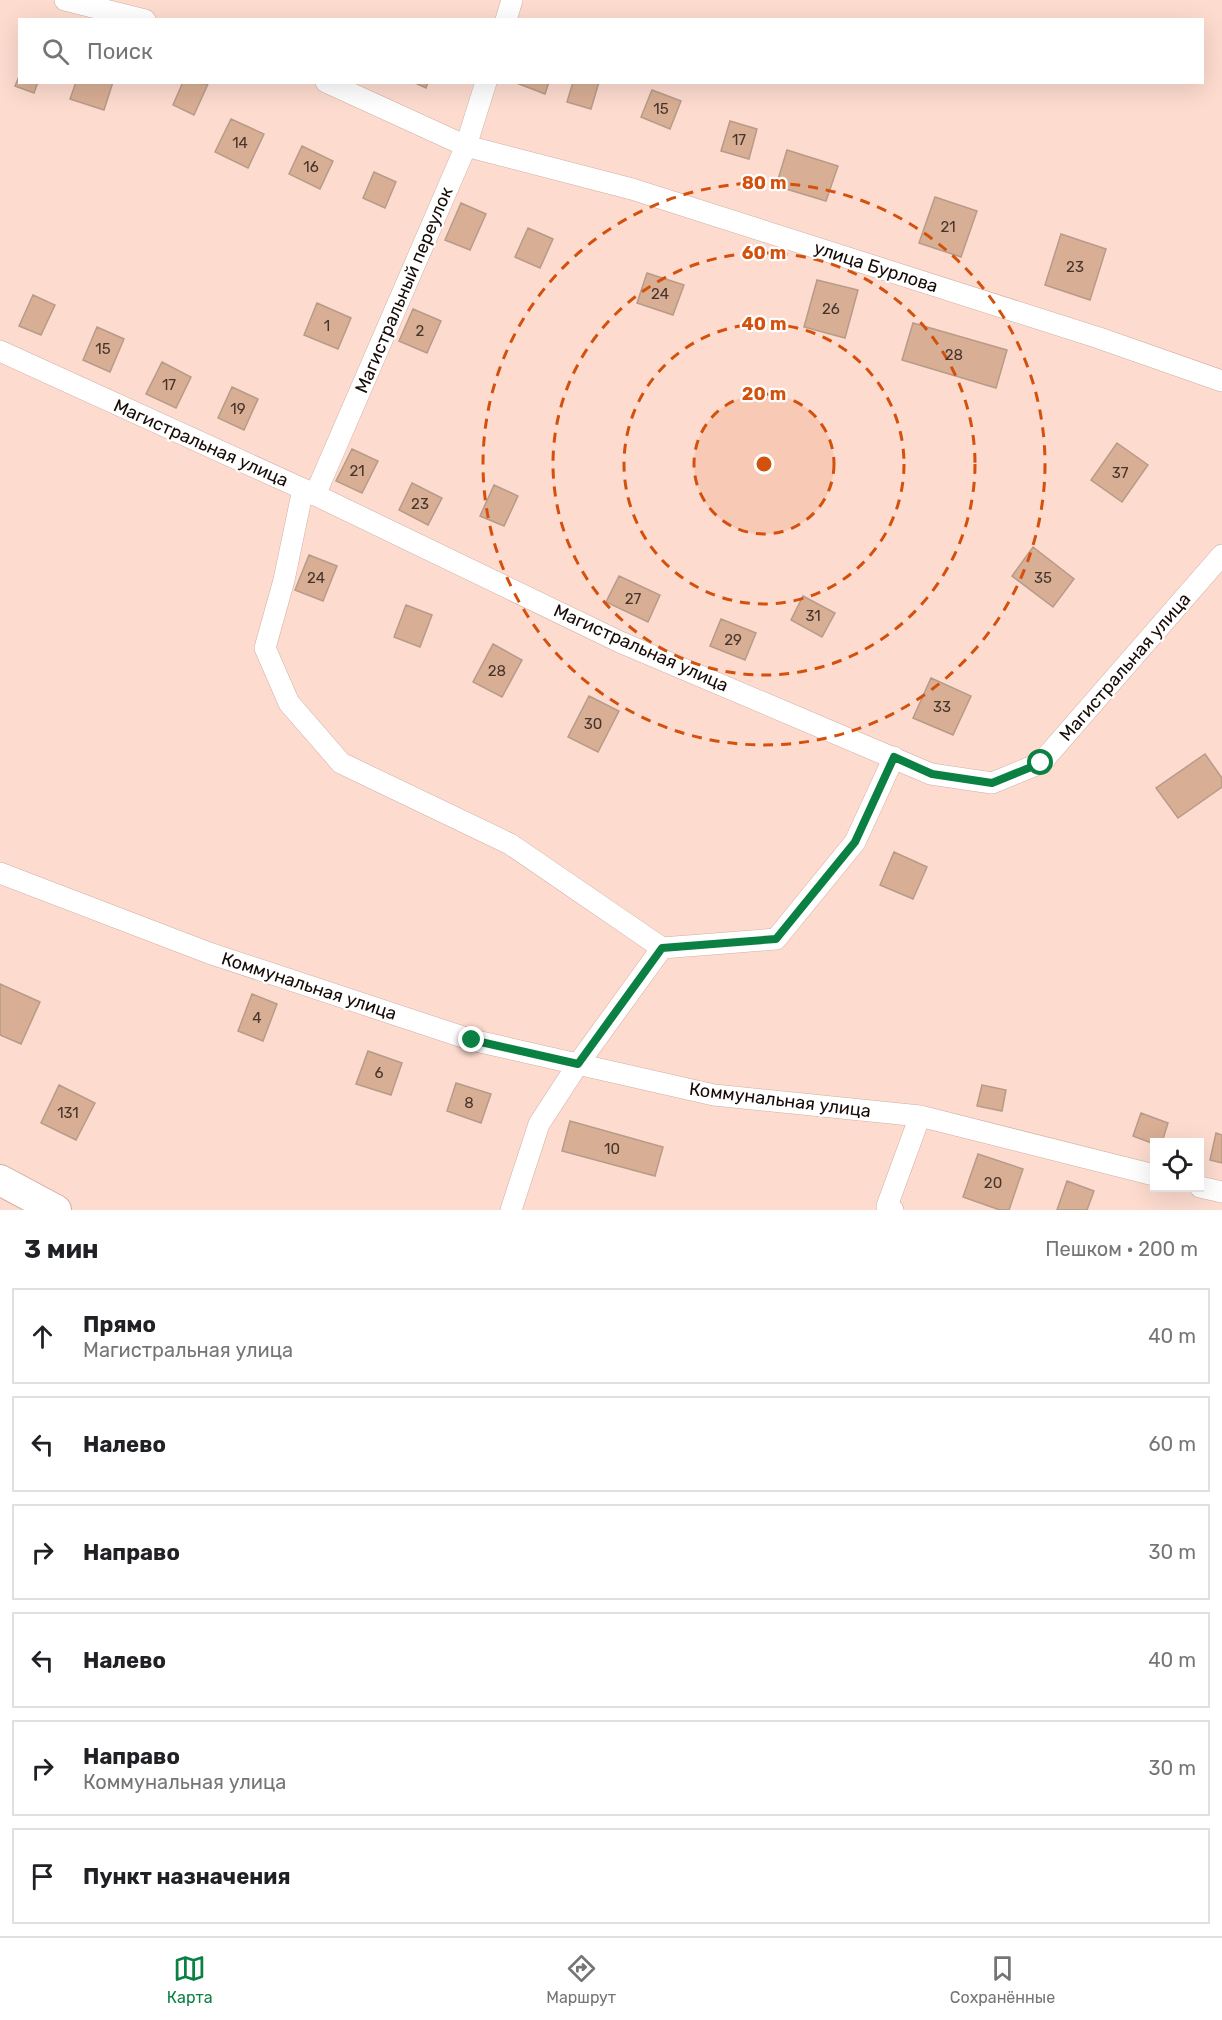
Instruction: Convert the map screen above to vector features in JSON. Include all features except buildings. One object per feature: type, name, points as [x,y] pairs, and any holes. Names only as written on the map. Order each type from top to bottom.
[{"type":"main road","points":[[0,1180],[56,1210]]},
{"type":"street","points":[[65,0],[137,18]]},
{"type":"street","points":[[507,18],[512,0]]},
{"type":"street","name":"улица Бурлова","points":[[330,84],[466,146],[632,189],[1099,338],[1222,381]]},
{"type":"street","name":"Магистральный переулок","points":[[485,84],[466,146],[309,492],[265,648],[289,703],[341,763],[510,844],[662,948]]},
{"type":"street","name":"Магистральная улица","points":[[0,351],[309,492],[620,642],[932,774],[992,783],[1041,763],[1222,555]]},
{"type":"street","points":[[511,1210],[539,1124],[578,1064],[662,948],[776,939],[855,842],[894,757]]},
{"type":"street","name":"Коммунальная улица","points":[[0,873],[231,960],[472,1040],[714,1095],[920,1116],[1150,1174]]},
{"type":"street","points":[[893,1210],[887,1206],[920,1116]]},
{"type":"street","points":[[1204,1187],[1222,1192]]},
{"type":"route","points":[[472,1040],[578,1064],[662,948],[776,939],[855,842],[894,757],[932,774],[992,783],[1041,763]]}]
